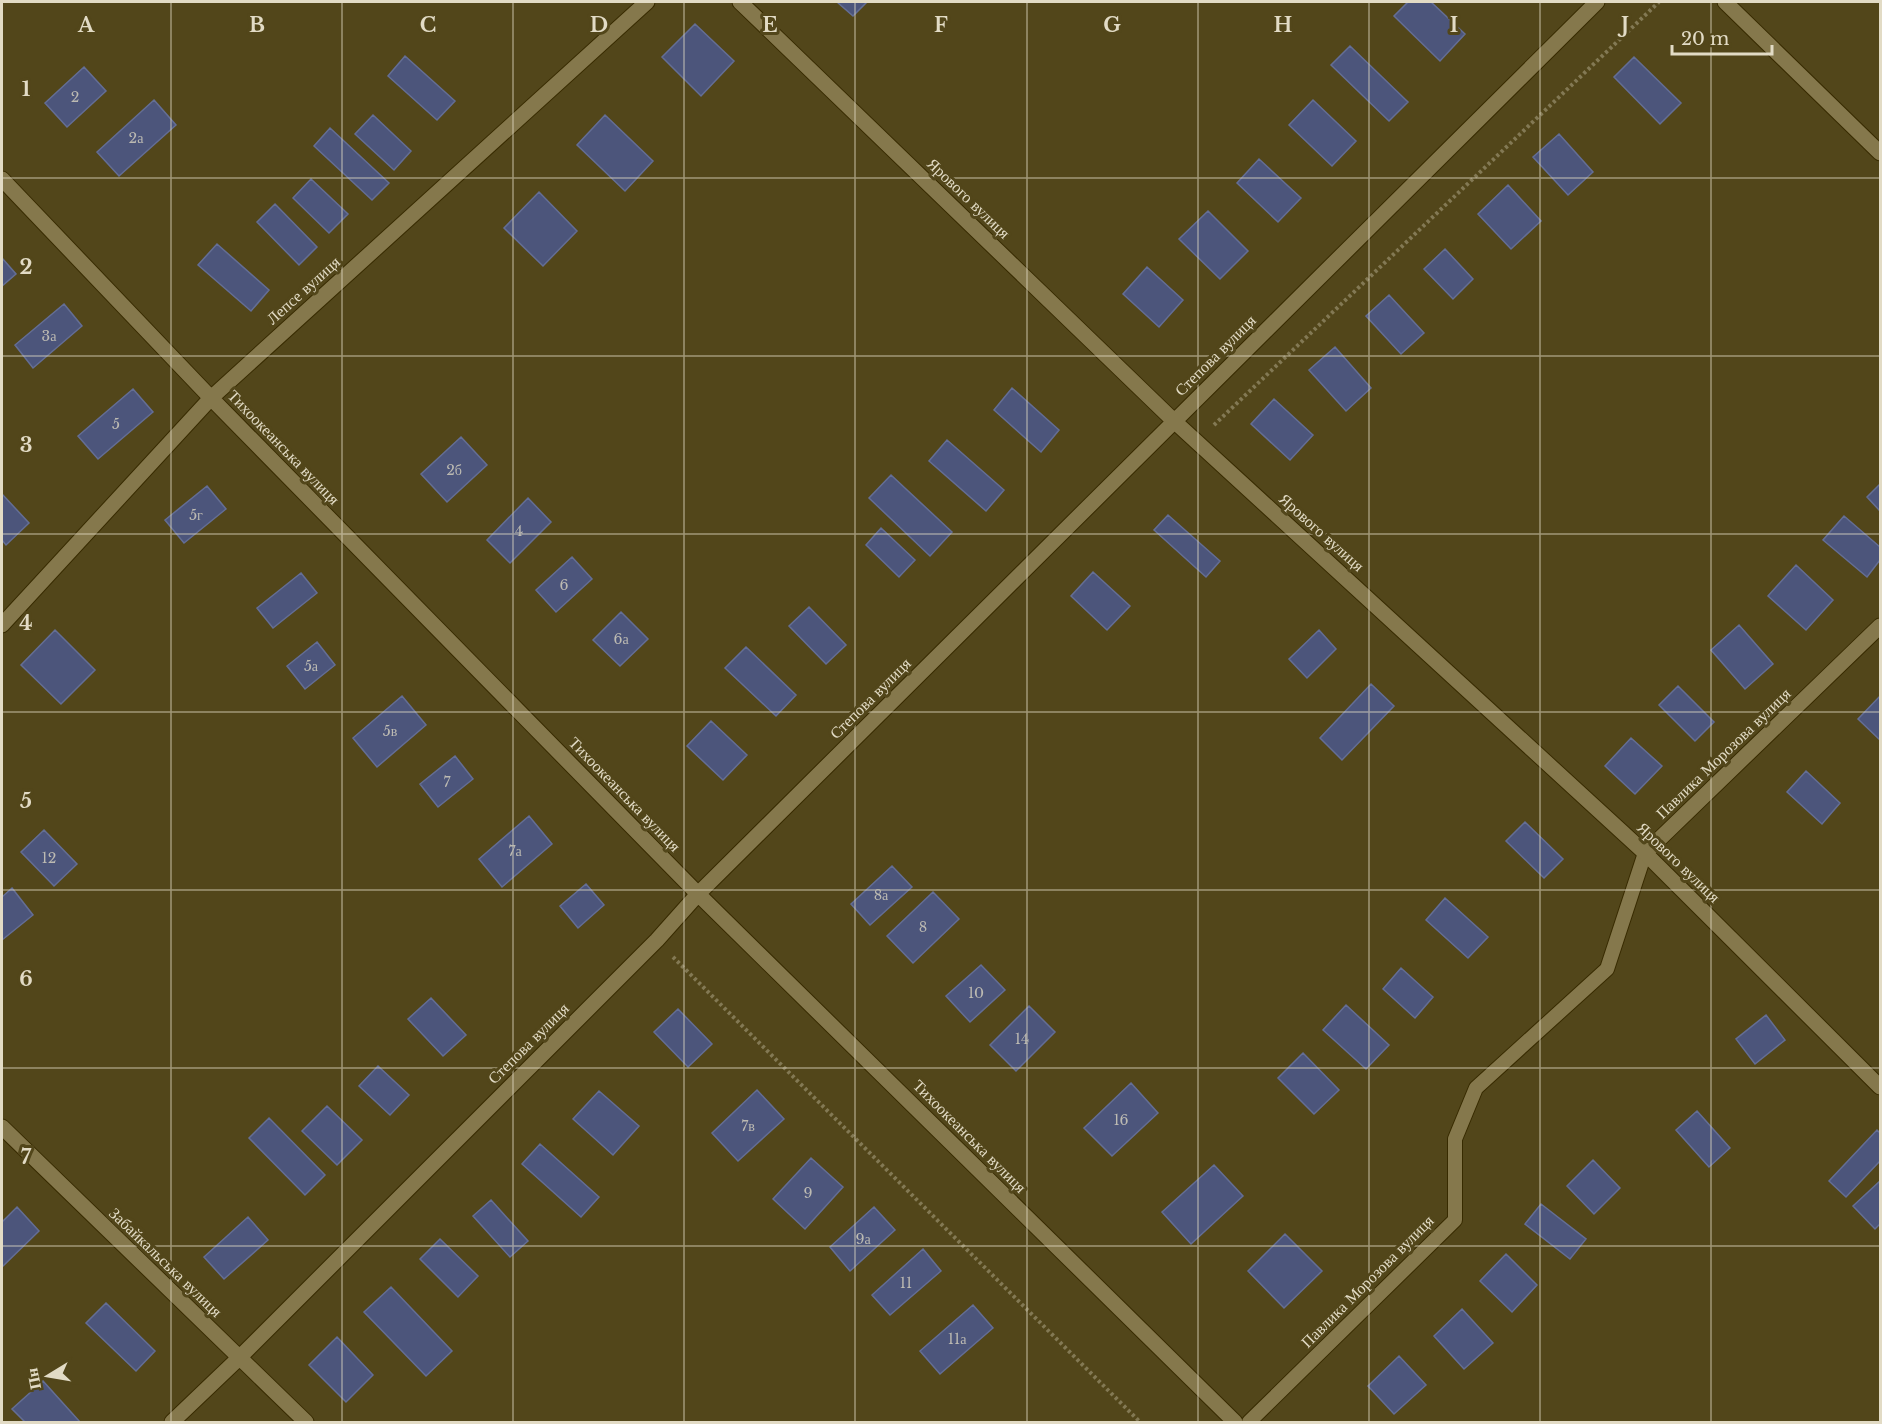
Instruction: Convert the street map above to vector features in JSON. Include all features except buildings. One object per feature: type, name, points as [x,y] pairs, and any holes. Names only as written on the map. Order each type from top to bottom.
[{"type":"street","name":"Лепсе вулиця","points":[[2,625],[211,398],[647,2]]},
{"type":"street","name":"Ярового вулиця","points":[[740,2],[1174,421],[1645,853],[1881,1087]]},
{"type":"street","name":"Степова вулиця","points":[[172,1422],[239,1358],[657,940],[698,894],[1597,2]]},
{"type":"street","points":[[1725,2],[1881,153]]},
{"type":"street","name":"Тихоокеанська вулиця","points":[[2,179],[211,398],[698,894],[1235,1422]]},
{"type":"street","name":"Павлика Морозова вулиця","points":[[1645,853],[1881,626]]},
{"type":"street","name":"Забайкальська вулиця","points":[[2,1127],[306,1422]]},
{"type":"lane","name":"Павлика Морозова вулиця","points":[[1249,1422],[1455,1220],[1455,1140],[1476,1088],[1607,969],[1645,853]]},
{"type":"path","points":[[1197,442],[1659,2]]},
{"type":"path","points":[[657,940],[1140,1422]]}]
